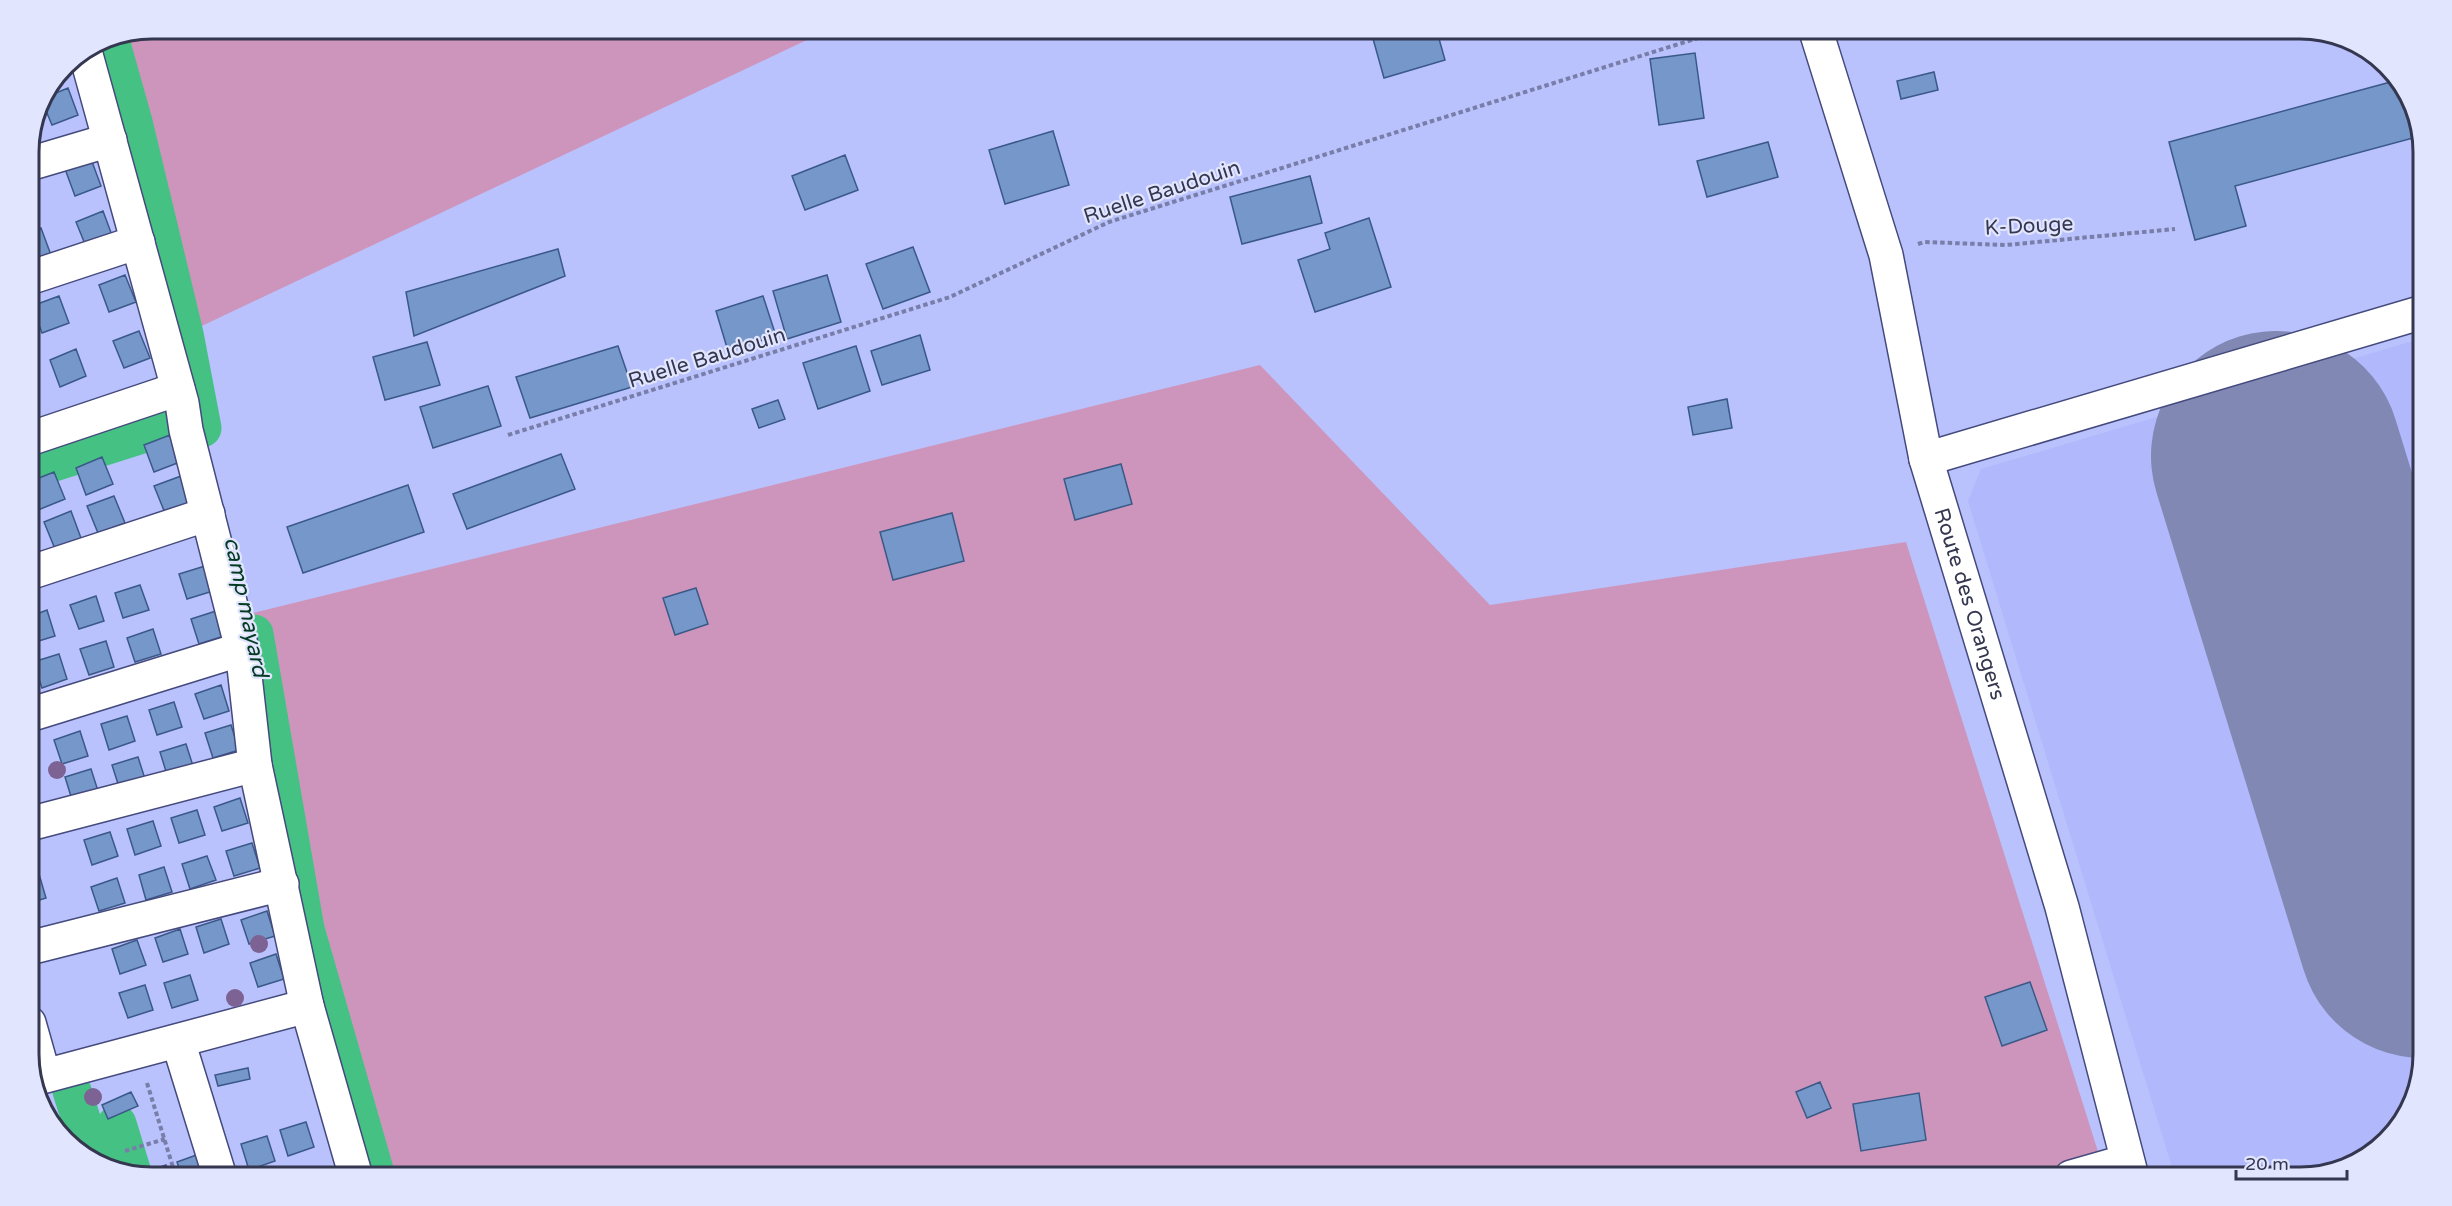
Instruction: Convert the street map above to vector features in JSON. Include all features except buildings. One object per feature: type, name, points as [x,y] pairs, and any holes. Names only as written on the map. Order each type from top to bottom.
[{"type":"street","name":"Route des Orangers","points":[[1818,39],[1886,255],[1926,459],[2062,907],[2128,1167]]},
{"type":"street","points":[[87,59],[182,408],[242,649],[255,765],[308,1006],[353,1167]]},
{"type":"street","points":[[39,162],[110,140]]},
{"type":"street","points":[[39,275],[138,242]]},
{"type":"street","points":[[1926,459],[2413,315]]},
{"type":"street","points":[[39,437],[182,408]]},
{"type":"street","points":[[39,570],[208,514]]},
{"type":"street","points":[[39,712],[242,649]]},
{"type":"street","points":[[39,821],[255,765]]},
{"type":"street","points":[[39,945],[282,884]]},
{"type":"street","points":[[41,1077],[308,1006]]},
{"type":"street","points":[[178,1041],[217,1167]]},
{"type":"path","name":"Ruelle Baudouin","points":[[508,435],[950,297],[1109,222],[1695,39]]},
{"type":"path","name":"K-Douge","points":[[1886,255],[1924,242],[2006,245],[2175,229]]},
{"type":"path","points":[[144,1072],[173,1167]]},
{"type":"path","points":[[125,1150],[173,1137]]},
{"type":"shaded area","points":[[144,39],[809,39],[189,332],[105,50]]},
{"type":"shaded area","points":[[2413,341],[2413,1054],[2409,1083],[2401,1104],[2385,1129],[2363,1148],[2343,1158],[2315,1166],[2172,1167],[1968,501],[1981,469]]},
{"type":"shaded area","points":[[1260,365],[1490,605],[1906,542],[2103,1167],[381,1167],[331,1001],[249,614]]},
{"type":"waterway","name":"camp mayard","points":[[112,47],[133,122],[184,334],[202,428]]},
{"type":"waterway","points":[[39,467],[199,416]]},
{"type":"waterway","name":"camp mayard","points":[[254,634],[305,929],[373,1167]]},
{"type":"waterway","points":[[72,1091],[91,1149]]},
{"type":"waterway","points":[[117,1124],[130,1165]]},
{"type":"runway","points":[[2276,456],[2413,901]]}]
